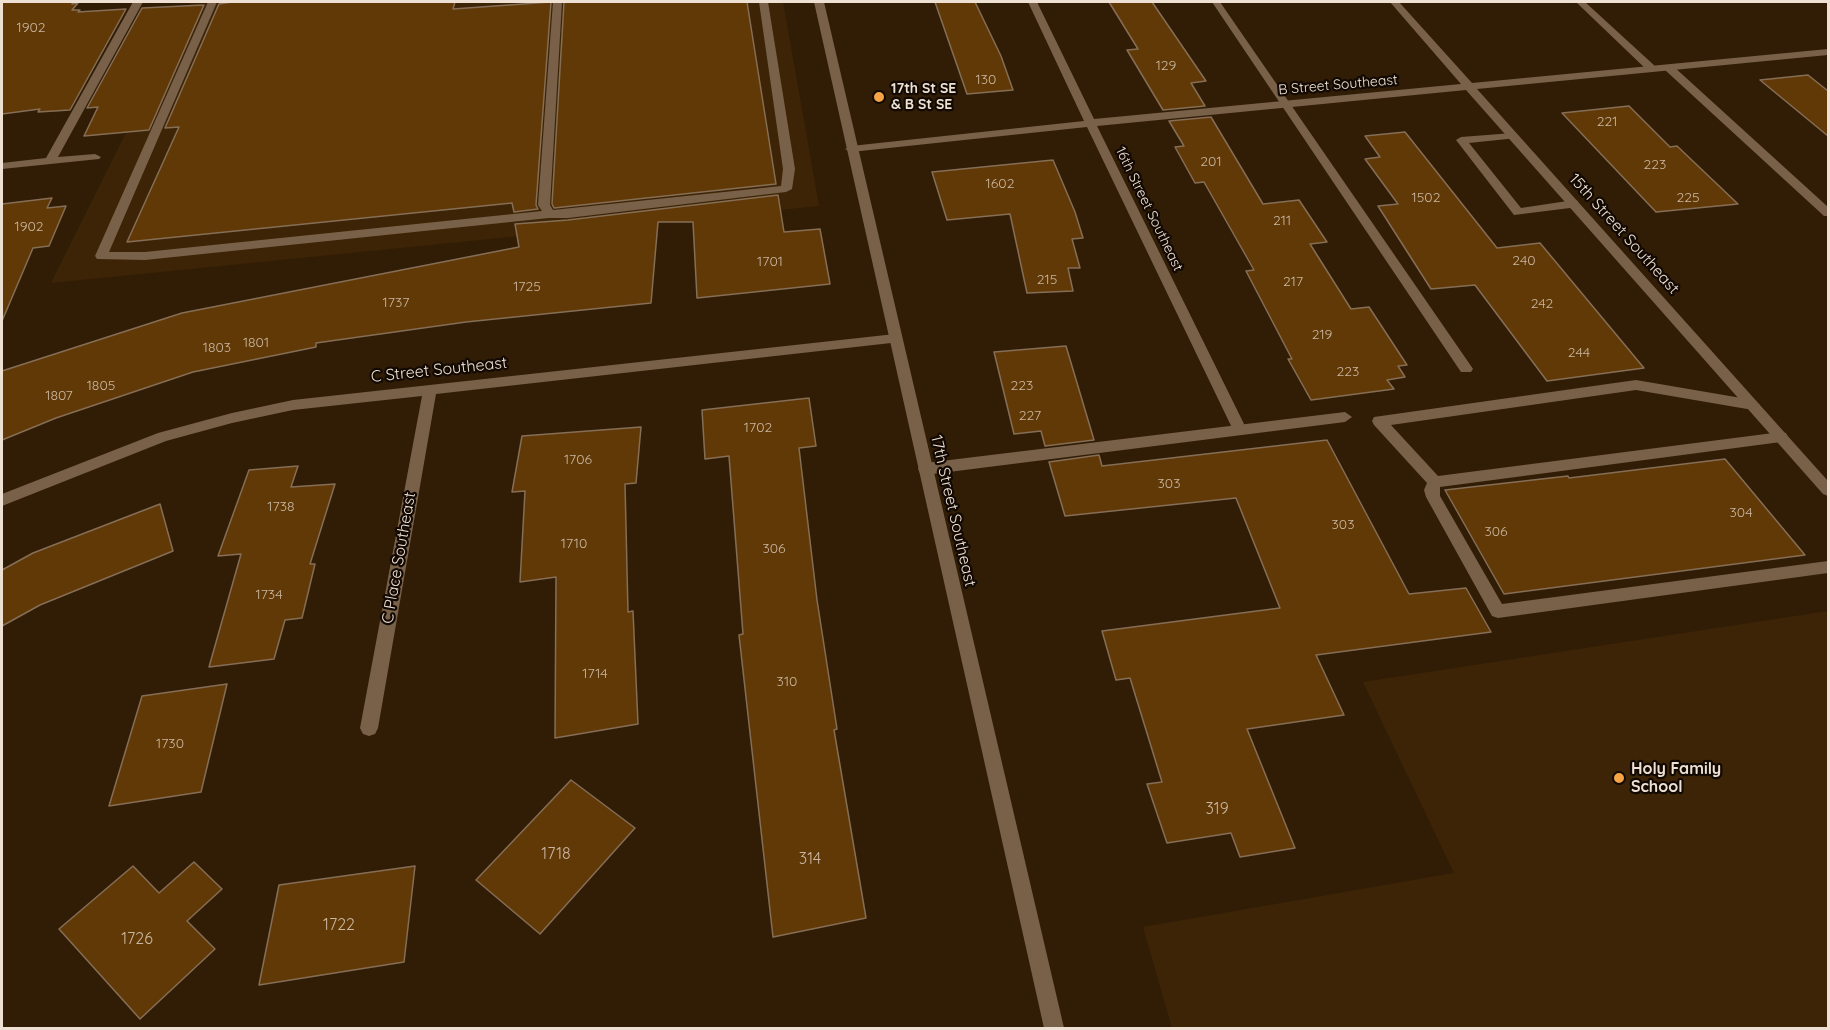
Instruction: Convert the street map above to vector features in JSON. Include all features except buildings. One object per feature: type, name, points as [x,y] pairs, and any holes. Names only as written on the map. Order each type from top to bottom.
[{"type":"street","points":[[50,161],[138,2]]},
{"type":"street","points":[[212,2],[101,256],[145,256],[549,214],[568,214],[786,189],[789,169],[763,2]]},
{"type":"street","points":[[549,214],[544,205],[557,2]]},
{"type":"street","name":"17th Street Southeast","points":[[819,2],[1054,1029]]},
{"type":"street","name":"16th Street Southeast","points":[[1032,2],[1240,430]]},
{"type":"street","points":[[1216,2],[1466,369]]},
{"type":"street","name":"15th Street Southeast","points":[[1394,2],[1828,488]]},
{"type":"street","points":[[1580,2],[1652,69]]},
{"type":"street","name":"B Street Southeast","points":[[851,149],[1091,123],[1828,52]]},
{"type":"street","points":[[1669,68],[1828,213]]},
{"type":"street","points":[[1513,135],[1461,140],[1518,212],[1574,204]]},
{"type":"street","points":[[2,166],[94,157]]},
{"type":"street","name":"C Street Southeast","points":[[2,500],[163,437],[232,418],[293,405],[430,388],[895,339]]},
{"type":"street","points":[[1435,482],[1378,421],[1636,385],[1753,405]]},
{"type":"street","name":"C Place Southeast","points":[[369,728],[430,388]]},
{"type":"street","points":[[925,469],[1345,417]]},
{"type":"street","points":[[1435,482],[1781,437]]},
{"type":"street","points":[[1435,482],[1431,490],[1432,497],[1498,611],[1828,567]]},
{"type":"shaded area","points":[[191,2],[783,2],[819,206],[51,283]]},
{"type":"shaded area","name":"Holy Family School","points":[[1828,611],[1828,1028],[1172,1028],[1143,927],[1454,873],[1363,682]]},
{"type":"place","name":"17th St SE & B St SE","points":[[879,97]]},
{"type":"place","name":"Holy Family School","points":[[1619,778]]}]
